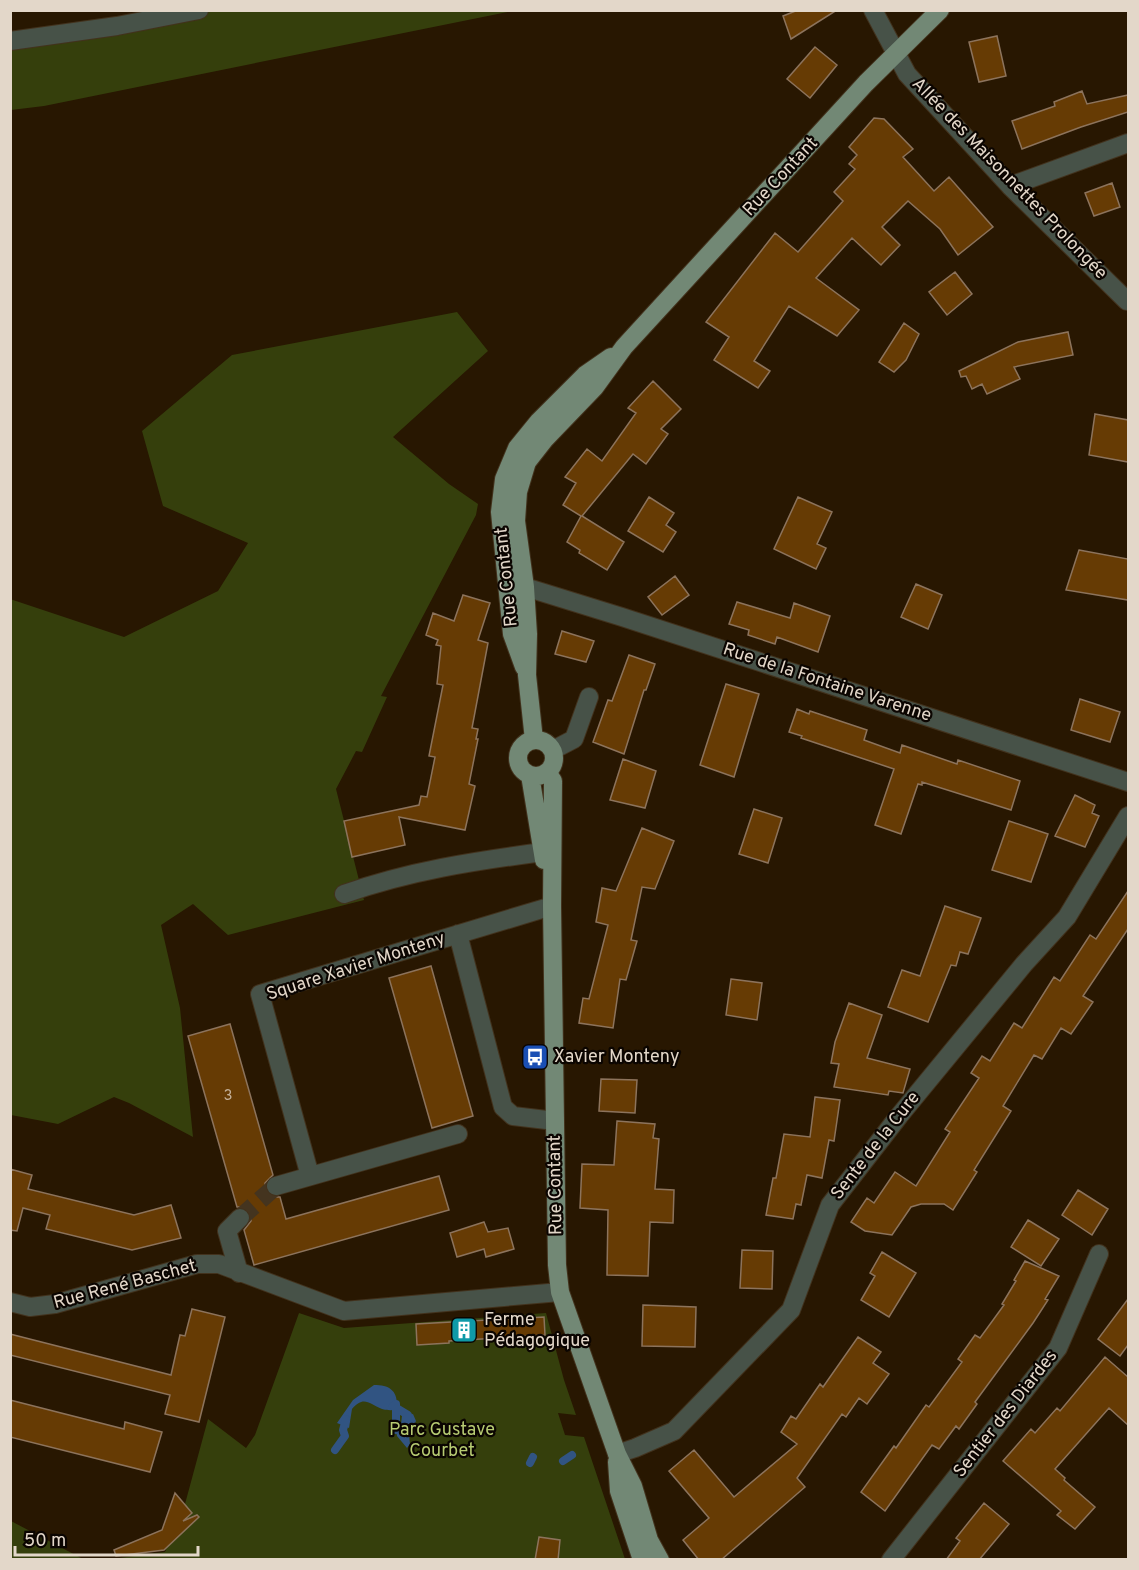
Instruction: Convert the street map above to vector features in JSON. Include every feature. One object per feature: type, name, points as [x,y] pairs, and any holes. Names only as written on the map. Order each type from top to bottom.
[{"type":"main road","name":"Rue Contant","points":[[534,740],[527,675],[528,634],[525,587],[516,521],[518,492],[527,462],[544,439],[595,387],[624,347],[895,54],[940,10]]},
{"type":"main road","name":"Rue Contant","points":[[527,675],[512,634],[500,512],[504,479],[517,448],[539,421],[585,375],[624,347]]},
{"type":"main road","points":[[534,740],[544,741],[553,750],[554,761],[538,774],[519,765],[518,754],[523,745],[534,740]]},
{"type":"main road","name":"Rue Contant","points":[[552,906],[543,852],[538,774],[553,781],[552,906],[557,1265],[560,1292],[617,1454],[633,1486],[649,1540],[660,1560]]},
{"type":"main road","name":"Rue Contant","points":[[617,1454],[619,1491],[642,1560]]},
{"type":"street","points":[[10,41],[117,26],[199,10]]},
{"type":"street","name":"Allée des Maisonnettes Prolongée","points":[[873,10],[907,74],[1010,186],[1127,301]]},
{"type":"street","points":[[1010,186],[1128,143]]},
{"type":"street","name":"Rue de la Fontaine Varenne","points":[[525,587],[622,616],[1128,782]]},
{"type":"street","points":[[553,750],[574,739],[588,697]]},
{"type":"street","name":"Sente de la Cure","points":[[617,1454],[674,1431],[791,1310],[830,1205],[899,1116],[1024,964],[1067,917],[1128,816]]},
{"type":"street","points":[[344,894],[379,882],[455,864],[543,852]]},
{"type":"street","name":"Square Xavier Monteny","points":[[310,1176],[260,994],[552,906]]},
{"type":"street","name":"Rue Contant","points":[[458,934],[503,1107],[513,1116],[555,1122]]},
{"type":"street","points":[[276,1186],[458,1134]]},
{"type":"street","points":[[239,1273],[227,1231],[240,1218]]},
{"type":"street","name":"Sentier des Diardes","points":[[891,1560],[1058,1348],[1099,1254]]},
{"type":"street","name":"Rue René Baschet","points":[[10,1302],[30,1307],[55,1304],[197,1264],[219,1264],[344,1311],[560,1292]]},
{"type":"green space","points":[[199,11],[512,11],[44,106],[11,110],[10,41]]},
{"type":"green space","points":[[457,312],[488,351],[393,437],[449,484],[478,504],[476,515],[381,696],[387,697],[362,752],[356,751],[336,789],[364,900],[228,935],[193,904],[161,925],[180,1008],[193,1137],[114,1097],[58,1124],[11,1115],[10,599],[124,637],[218,591],[248,543],[163,506],[142,431],[232,355]]},
{"type":"green space","name":"Parc Gustave Courbet","points":[[299,1313],[344,1328],[546,1313],[576,1415],[558,1413],[565,1435],[584,1437],[625,1559],[104,1560],[165,1552],[185,1504],[208,1419],[246,1448],[255,1435]]},
{"type":"green space","points":[[11,1521],[83,1559],[11,1559]]},
{"type":"water","points":[[374,1385],[391,1389],[401,1409],[384,1410],[370,1403],[360,1402],[352,1409],[349,1428],[337,1423],[353,1400]]},
{"type":"water","points":[[413,1414],[416,1421],[409,1435],[410,1444],[407,1448],[397,1436],[396,1430],[401,1424],[402,1416]]},
{"type":"building","points":[[798,10],[837,10],[791,39],[783,16]]},
{"type":"building","points":[[997,36],[1006,76],[979,82],[969,42]]},
{"type":"building","points":[[815,47],[837,65],[810,98],[787,79]]},
{"type":"building","points":[[1082,91],[1087,104],[1128,95],[1128,112],[1022,149],[1012,121],[1055,106],[1054,102]]},
{"type":"building","points":[[874,118],[884,119],[913,149],[903,157],[934,191],[949,177],[993,227],[958,255],[940,229],[908,201],[882,227],[900,245],[881,265],[852,238],[816,278],[859,310],[837,336],[789,306],[754,361],[770,371],[758,388],[714,360],[729,337],[706,322],[775,233],[798,252],[843,201],[834,192],[855,169],[849,164],[857,155],[849,147]]},
{"type":"building","points":[[1112,183],[1120,207],[1094,216],[1085,193]]},
{"type":"building","points":[[955,272],[972,294],[947,315],[929,292]]},
{"type":"building","points":[[904,323],[919,334],[906,360],[894,372],[879,362]]},
{"type":"building","points":[[1068,332],[1073,355],[1014,367],[1020,379],[987,394],[982,384],[972,389],[966,376],[961,377],[959,371],[1018,342]]},
{"type":"building","points":[[653,381],[681,409],[661,429],[668,434],[646,464],[633,454],[582,516],[624,542],[607,570],[579,553],[580,550],[567,542],[581,516],[563,505],[576,483],[565,477],[587,449],[602,461],[636,413],[628,408]]},
{"type":"building","points":[[1095,414],[1128,420],[1128,462],[1089,455]]},
{"type":"building","points":[[649,497],[674,513],[666,525],[676,532],[663,552],[628,531]]},
{"type":"building","points":[[798,497],[832,512],[817,544],[826,548],[816,569],[774,549]]},
{"type":"building","points":[[1079,550],[1128,559],[1128,600],[1066,590]]},
{"type":"building","points":[[675,576],[689,595],[662,615],[648,597]]},
{"type":"building","points":[[916,584],[942,595],[928,629],[901,617]]},
{"type":"building","points":[[463,595],[490,603],[478,640],[488,643],[472,728],[478,729],[469,784],[475,786],[465,830],[399,817],[405,845],[352,857],[344,821],[419,805],[421,796],[427,797],[435,757],[429,756],[443,685],[437,684],[441,646],[436,645],[438,640],[426,635],[433,613],[454,621]]},
{"type":"building","points":[[737,602],[790,618],[794,603],[830,616],[818,652],[777,637],[775,644],[748,635],[749,630],[729,624]]},
{"type":"building","points":[[562,631],[594,641],[586,662],[555,654]]},
{"type":"building","points":[[629,655],[655,664],[646,690],[644,690],[624,754],[593,742],[608,700],[612,701]]},
{"type":"building","points":[[726,684],[759,694],[734,777],[700,765]]},
{"type":"building","points":[[1080,699],[1120,712],[1110,742],[1071,730]]},
{"type":"building","points":[[797,709],[809,714],[810,711],[867,730],[864,740],[900,753],[902,745],[957,764],[958,760],[1020,781],[1011,810],[922,782],[922,785],[918,784],[901,834],[875,825],[894,769],[789,732]]},
{"type":"building","points":[[623,759],[656,771],[645,808],[610,800]]},
{"type":"building","points":[[1075,795],[1095,805],[1092,813],[1099,816],[1085,847],[1055,836]]},
{"type":"building","points":[[754,809],[782,818],[768,863],[739,854]]},
{"type":"building","points":[[1009,821],[1048,834],[1031,882],[992,870]]},
{"type":"building","points":[[642,828],[674,841],[655,889],[642,887],[631,940],[637,941],[626,980],[620,979],[613,1028],[579,1023],[583,998],[589,999],[608,925],[596,922],[602,888],[616,891]]},
{"type":"building","points":[[1128,891],[1128,929],[1083,996],[1093,1002],[1071,1034],[1061,1028],[1042,1059],[1034,1055],[1003,1106],[1011,1111],[974,1170],[977,1172],[953,1210],[944,1204],[921,1204],[911,1207],[892,1235],[865,1231],[851,1222],[867,1198],[874,1203],[895,1172],[916,1186],[950,1132],[945,1129],[979,1078],[971,1073],[982,1056],[990,1061],[1014,1023],[1022,1028],[1054,977],[1060,981],[1090,935],[1096,939]]},
{"type":"building","points":[[945,906],[981,918],[968,954],[960,952],[956,966],[951,965],[928,1022],[888,1007],[902,970],[920,976]]},
{"type":"building","points":[[431,966],[473,1116],[432,1128],[389,978]]},
{"type":"building","points":[[731,979],[762,983],[757,1020],[726,1015]]},
{"type":"building","points":[[849,1003],[882,1015],[867,1058],[910,1069],[903,1093],[889,1091],[888,1095],[834,1087],[839,1064],[831,1063],[835,1042]]},
{"type":"building","points":[[230,1024],[273,1175],[265,1183],[265,1190],[273,1197],[280,1197],[286,1219],[439,1176],[449,1210],[254,1265],[244,1230],[251,1221],[251,1215],[243,1207],[237,1207],[188,1036]]},
{"type":"building","points":[[601,1079],[637,1080],[635,1113],[599,1111]]},
{"type":"building","points":[[815,1097],[840,1100],[834,1141],[829,1140],[822,1178],[807,1175],[801,1205],[796,1204],[793,1219],[766,1215],[784,1134],[810,1137]]},
{"type":"building","points":[[617,1121],[655,1124],[653,1138],[659,1139],[655,1189],[674,1190],[673,1223],[650,1222],[648,1276],[607,1275],[608,1210],[580,1208],[582,1164],[614,1165]]},
{"type":"building","points":[[10,1169],[32,1175],[28,1189],[134,1215],[171,1205],[181,1238],[132,1250],[46,1229],[50,1215],[23,1208],[17,1231],[10,1230]]},
{"type":"building","points":[[1078,1190],[1108,1209],[1092,1235],[1062,1215]]},
{"type":"building","points":[[1028,1220],[1059,1239],[1041,1266],[1011,1247]]},
{"type":"building","points":[[484,1222],[488,1232],[508,1228],[514,1249],[486,1257],[484,1249],[457,1257],[450,1233]]},
{"type":"building","points":[[742,1250],[773,1251],[772,1289],[740,1288]]},
{"type":"building","points":[[882,1252],[916,1273],[889,1317],[861,1300],[875,1276],[870,1273]]},
{"type":"building","points":[[1025,1261],[1059,1276],[1045,1299],[1048,1300],[975,1402],[977,1404],[959,1429],[956,1426],[939,1449],[932,1445],[885,1511],[861,1492],[894,1446],[896,1448],[926,1405],[929,1407],[962,1362],[958,1359],[975,1335],[980,1338],[1004,1305],[1002,1304]]},
{"type":"building","points":[[1128,1299],[1128,1345],[1120,1356],[1098,1339]]},
{"type":"building","points":[[643,1305],[696,1307],[695,1347],[642,1346]]},
{"type":"building","points":[[192,1309],[225,1317],[199,1422],[165,1414],[170,1395],[10,1355],[10,1334],[171,1375],[180,1335],[185,1336]]},
{"type":"building","name":"Ferme Pédagogique","points":[[544,1317],[545,1335],[417,1345],[416,1324]]},
{"type":"building","points":[[858,1337],[881,1352],[873,1363],[889,1374],[867,1404],[859,1398],[846,1417],[842,1414],[797,1478],[805,1487],[721,1560],[699,1560],[683,1540],[709,1518],[669,1471],[694,1450],[734,1497],[797,1444],[781,1432],[791,1416],[796,1419],[820,1384],[823,1387]]},
{"type":"building","points":[[1105,1357],[1128,1377],[1128,1425],[1109,1408],[1055,1469],[1095,1507],[1075,1529],[1057,1515],[1061,1511],[1003,1461],[1031,1429],[1035,1433],[1057,1408],[1060,1411]]},
{"type":"building","points":[[10,1400],[124,1429],[125,1422],[162,1432],[150,1472],[10,1437]]},
{"type":"building","points":[[175,1493],[192,1513],[183,1521],[197,1515],[199,1517],[164,1550],[116,1556],[114,1550],[162,1530]]},
{"type":"building","points":[[984,1503],[1009,1524],[979,1560],[946,1560],[960,1541],[956,1538]]},
{"type":"building","points":[[539,1537],[560,1540],[558,1560],[535,1560]]},
{"type":"waterway","points":[[396,1404],[396,1430]]},
{"type":"waterway","points":[[393,1406],[408,1415],[406,1424]]},
{"type":"waterway","points":[[335,1450],[345,1436],[343,1430],[346,1419]]},
{"type":"waterway","points":[[563,1461],[572,1455]]},
{"type":"waterway","points":[[530,1463],[533,1457]]},
{"type":"tunnel","points":[[240,1218],[276,1186]]},
{"type":"place","name":"Xavier Monteny","points":[[535,1057]]},
{"type":"place","name":"Ferme Pédagogique","points":[[464,1330]]}]
